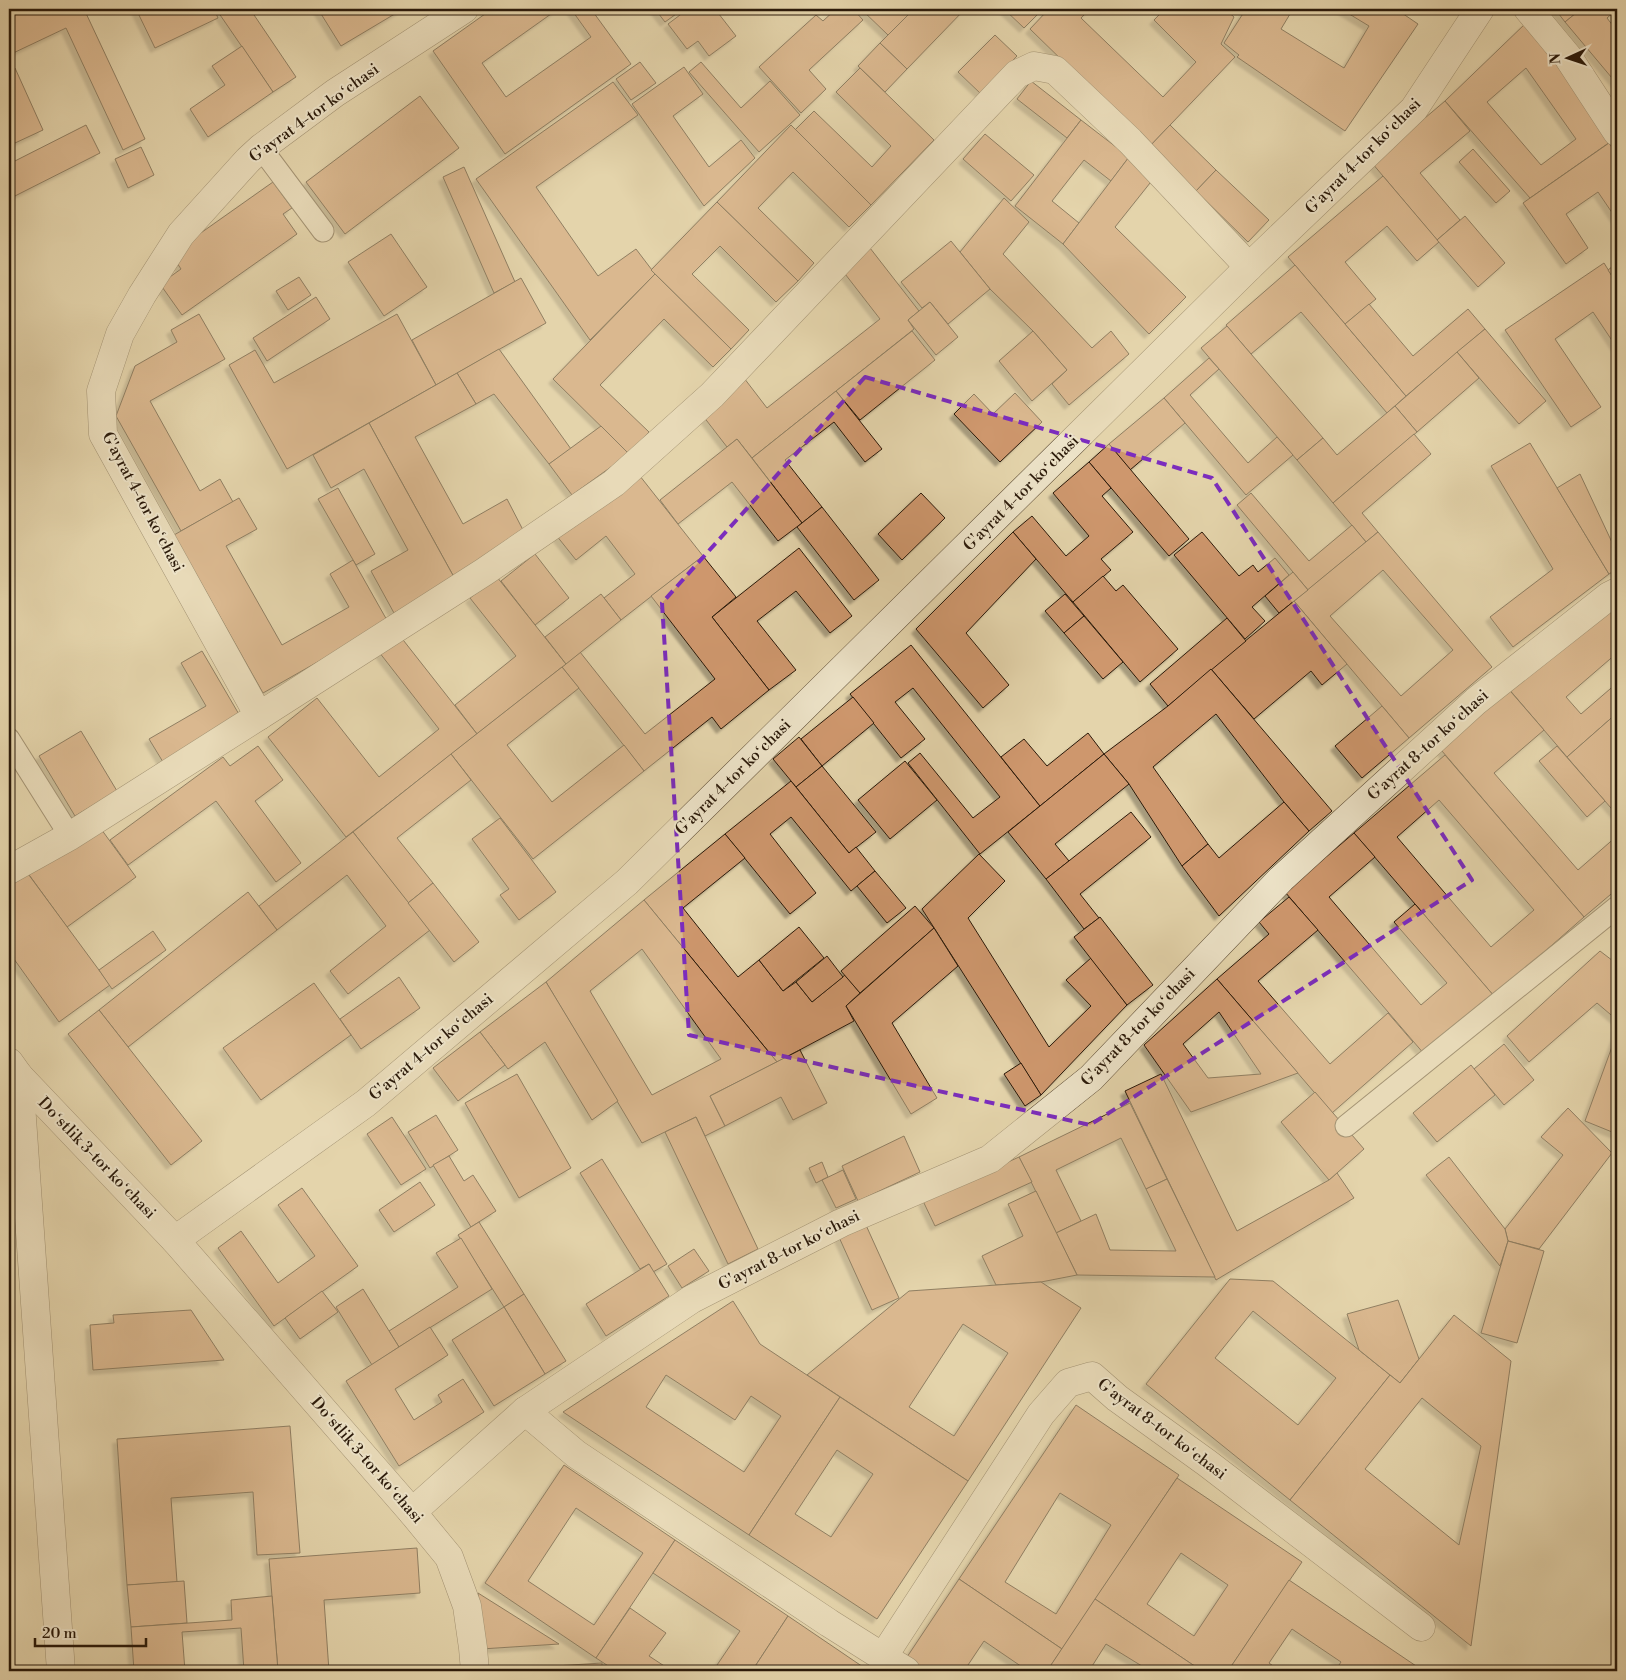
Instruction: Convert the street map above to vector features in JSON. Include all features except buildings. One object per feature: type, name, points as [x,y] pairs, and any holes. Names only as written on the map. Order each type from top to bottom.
[{"type":"street","name":"G'ayrat 4-tor koʻchasi","points":[[259,716],[103,434],[101,391],[120,334],[142,295],[181,234],[248,160],[261,148],[335,93],[464,9]]},
{"type":"street","name":"G'ayrat 4-tor koʻchasi","points":[[174,1240],[366,1103],[627,882],[1249,267],[1414,109],[1480,9]]},
{"type":"street","points":[[1528,9],[1568,57],[1617,132]]},
{"type":"street","points":[[9,870],[70,836],[259,716],[484,572],[614,483],[712,395],[1017,74],[1034,66],[1055,70],[1130,141],[1249,267]]},
{"type":"street","name":"G'ayrat 8-tor koʻchasi","points":[[412,1512],[526,1411],[692,1300],[841,1222],[990,1159],[1091,1078],[1281,879],[1476,701],[1614,599]]},
{"type":"street","name":"Doʻstlik 3-tor koʻchasi","points":[[14,1069],[174,1240],[412,1512],[449,1557],[467,1606],[475,1671]]},
{"type":"street","name":"Doʻstlik 3-tor koʻchasi","points":[[14,1069],[61,1671]]},
{"type":"street","name":"G'ayrat 8-tor koʻchasi","points":[[526,1411],[576,1454],[829,1623],[895,1664],[1041,1414],[1068,1383],[1092,1376],[1118,1398],[1215,1469],[1420,1627]]},
{"type":"lane","points":[[261,148],[323,231]]},
{"type":"lane","points":[[9,739],[70,836]]},
{"type":"lane","points":[[1346,1126],[1617,907]]},
{"type":"highlighted area","points":[[865,377],[1212,478],[1472,880],[1090,1125],[689,1035],[662,603]]}]
